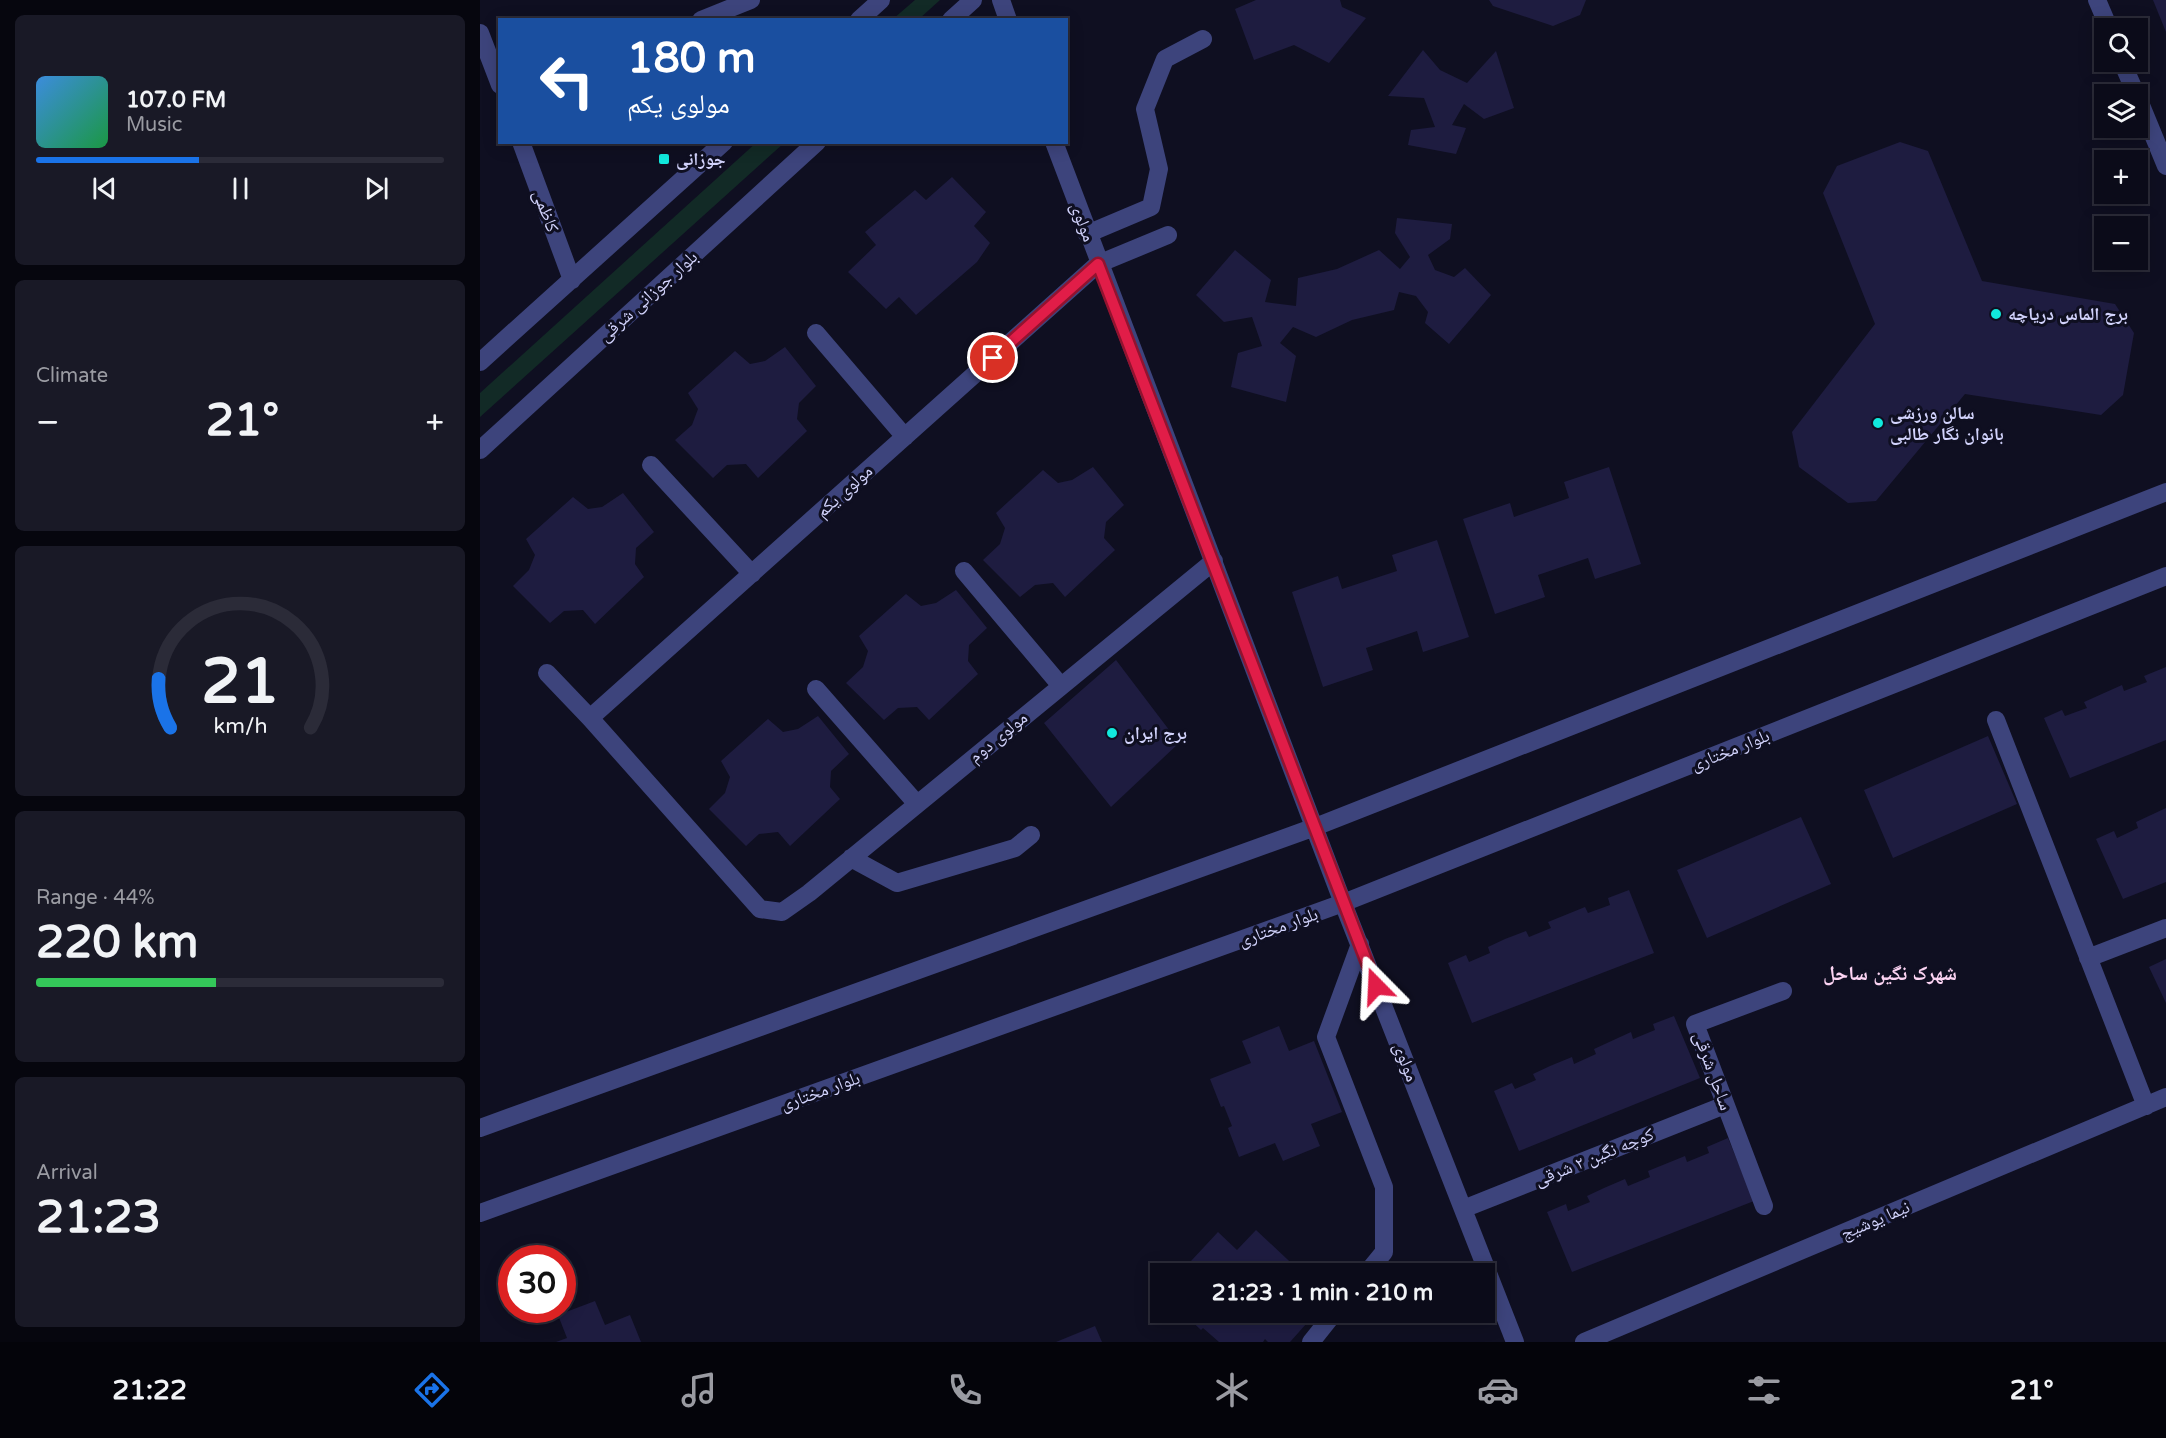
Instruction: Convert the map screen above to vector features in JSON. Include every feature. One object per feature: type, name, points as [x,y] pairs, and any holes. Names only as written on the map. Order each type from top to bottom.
[{"type":"street","points":[[706,18],[751,0]]},
{"type":"street","points":[[862,18],[881,0]]},
{"type":"street","points":[[953,18],[973,0]]},
{"type":"street","points":[[1001,0],[1007,18]]},
{"type":"street","points":[[2097,0],[2105,18]]},
{"type":"street","points":[[480,33],[498,80]]},
{"type":"street","points":[[1087,234],[1151,207],[1159,169],[1145,109],[1164,59],[1203,39]]},
{"type":"street","points":[[2148,123],[2166,166]]},
{"type":"street","name":"کاظمی","points":[[522,144],[572,280]]},
{"type":"street","points":[[480,362],[722,144]]},
{"type":"street","name":"بلوار جوزانی شرقی","points":[[480,450],[815,144]]},
{"type":"street","name":"مولوی","points":[[1054,144],[1343,903],[1515,1342]]},
{"type":"street","name":"مولوی یکم","points":[[590,717],[1098,264],[1168,235]]},
{"type":"street","points":[[816,333],[905,437]]},
{"type":"street","points":[[651,465],[752,574]]},
{"type":"street","points":[[480,1128],[1315,827],[2166,492]]},
{"type":"street","name":"مولوی دوم","points":[[590,717],[760,909],[782,912],[1214,561]]},
{"type":"street","points":[[964,571],[1061,686]]},
{"type":"street","name":"بلوار مختاری","points":[[480,1213],[1343,903],[2166,576]]},
{"type":"street","points":[[547,673],[590,717]]},
{"type":"street","points":[[816,688],[917,804]]},
{"type":"street","points":[[1996,720],[2146,1106]]},
{"type":"street","points":[[851,858],[897,884],[1015,848],[1031,835]]},
{"type":"street","points":[[2088,958],[2166,928]]},
{"type":"street","points":[[1360,944],[1326,1037],[1384,1187],[1384,1252],[1375,1263]]},
{"type":"street","name":"ساحل شرقی","points":[[1764,1206],[1695,1024],[1783,991]]},
{"type":"street","name":"نیما یوشیج","points":[[1584,1342],[2166,1098]]},
{"type":"street","name":"کوچه نگین ۲ شرقی","points":[[1463,1209],[1725,1105]]},
{"type":"street","points":[[1311,1342],[1326,1323]]},
{"type":"green space","points":[[915,0],[940,0],[920,18],[894,18]]},
{"type":"green space","points":[[755,144],[783,144],[480,417],[480,393]]},
{"type":"building","points":[[1256,0],[1340,0],[1342,7],[1366,18],[1329,63],[1294,45],[1254,60],[1235,9]]},
{"type":"building","points":[[1489,0],[1586,0],[1580,15],[1553,26],[1493,6]]},
{"type":"building","points":[[2153,0],[2166,0],[2166,32]]},
{"type":"building","points":[[1423,50],[1440,70],[1467,83],[1496,51],[1514,108],[1484,119],[1464,104],[1452,125],[1466,128],[1456,154],[1408,145],[1411,130],[1435,127],[1424,98],[1388,96]]},
{"type":"building","name":"برج الماس دریاچه","points":[[1900,142],[1928,151],[1982,281],[2115,304],[2134,333],[2123,395],[2101,415],[1965,394],[1876,501],[1848,503],[1799,467],[1792,432],[1875,324],[1823,193],[1837,166]]},
{"type":"building","points":[[952,177],[986,212],[974,226],[990,243],[977,262],[916,315],[899,297],[886,309],[848,272],[876,245],[865,232],[915,190],[926,200]]},
{"type":"building","points":[[1397,218],[1452,224],[1450,239],[1428,255],[1435,270],[1454,277],[1465,268],[1491,295],[1449,344],[1425,323],[1428,312],[1416,296],[1399,292],[1394,310],[1352,320],[1316,337],[1293,327],[1280,343],[1296,356],[1286,402],[1231,387],[1238,353],[1262,346],[1252,317],[1224,322],[1196,295],[1235,250],[1271,280],[1265,302],[1296,306],[1298,278],[1337,269],[1379,250],[1400,269],[1410,257],[1395,233]]},
{"type":"building","points":[[785,347],[816,386],[799,403],[797,419],[807,431],[758,478],[746,464],[727,465],[713,478],[675,440],[692,425],[698,409],[688,393],[735,351],[750,364],[765,361]]},
{"type":"building","points":[[1093,467],[1124,505],[1106,522],[1104,538],[1115,550],[1065,597],[1053,583],[1035,585],[1020,597],[983,560],[1000,544],[1005,528],[996,513],[1043,470],[1058,483],[1072,480]]},
{"type":"building","points":[[1609,467],[1641,564],[1595,579],[1588,558],[1538,575],[1545,597],[1495,614],[1463,519],[1510,503],[1514,517],[1569,498],[1564,482]]},
{"type":"building","points":[[623,493],[654,532],[636,548],[635,564],[644,577],[595,624],[583,610],[564,611],[550,623],[513,586],[529,570],[535,555],[526,539],[573,497],[588,509],[602,507]]},
{"type":"building","points":[[1437,540],[1469,637],[1423,652],[1417,631],[1366,648],[1373,670],[1323,687],[1292,592],[1338,576],[1342,589],[1397,571],[1392,555]]},
{"type":"building","points":[[956,590],[987,628],[969,645],[968,661],[978,674],[929,720],[917,707],[898,708],[884,720],[846,683],[863,667],[868,651],[859,636],[906,594],[921,606],[936,603]]},
{"type":"building","name":"برج ایران","points":[[1116,660],[1179,743],[1111,807],[1044,723]]},
{"type":"building","points":[[2166,667],[2166,740],[2070,778],[2044,718],[2062,710],[2065,716],[2087,708],[2084,702],[2122,685],[2124,691],[2147,682],[2144,676]]},
{"type":"building","points":[[818,716],[849,754],[831,771],[830,787],[840,799],[790,846],[778,832],[759,834],[746,846],[709,809],[725,793],[730,777],[721,761],[768,719],[783,732],[798,729]]},
{"type":"building","points":[[1988,736],[2017,804],[1893,858],[1864,790]]},
{"type":"building","points":[[2166,808],[2166,882],[2123,899],[2096,839],[2114,831],[2117,838],[2138,828],[2136,822]]},
{"type":"building","points":[[1801,817],[1831,884],[1707,938],[1677,870]]},
{"type":"building","points":[[1629,890],[1654,953],[1472,1023],[1448,963],[1466,955],[1469,962],[1490,953],[1488,947],[1505,939],[1526,931],[1529,937],[1551,928],[1548,922],[1585,907],[1588,913],[1610,905],[1608,898]]},
{"type":"building","points":[[2166,959],[2166,1003],[2149,967]]},
{"type":"building","points":[[1674,1016],[1700,1078],[1519,1151],[1494,1091],[1512,1083],[1515,1089],[1536,1080],[1533,1074],[1550,1066],[1572,1057],[1574,1064],[1596,1054],[1594,1049],[1631,1032],[1633,1039],[1655,1030],[1653,1024]]},
{"type":"building","points":[[1279,1026],[1289,1051],[1314,1041],[1342,1112],[1311,1124],[1320,1146],[1283,1161],[1275,1143],[1239,1157],[1228,1128],[1232,1126],[1224,1106],[1221,1107],[1210,1079],[1251,1063],[1242,1041]]},
{"type":"building","points":[[1728,1138],[1754,1201],[1572,1272],[1547,1212],[1566,1204],[1568,1211],[1590,1202],[1587,1196],[1604,1188],[1625,1179],[1628,1186],[1650,1177],[1648,1171],[1685,1156],[1687,1162],[1709,1153],[1707,1147]]},
{"type":"building","points":[[1256,1230],[1291,1263],[1193,1263],[1191,1261],[1218,1232],[1237,1250]]},
{"type":"building","points":[[595,1301],[605,1325],[630,1315],[641,1342],[556,1342],[567,1338],[561,1323],[576,1323],[576,1308]]},
{"type":"building","points":[[1194,1323],[1307,1323],[1290,1342],[1268,1342],[1265,1339],[1263,1342],[1219,1342],[1203,1328],[1201,1330]]},
{"type":"building","points":[[1095,1326],[1102,1342],[1056,1342]]},
{"type":"place","name":"جوزانی","points":[[664,159]]},
{"type":"place","name":"برج الماس دریاچه","points":[[1996,314]]},
{"type":"place","name":"سالن ورزشی بانوان نگار طالبی","points":[[1878,423]]},
{"type":"place","name":"برج ایران","points":[[1112,733]]},
{"type":"district","name":"شهرک نگین ساحل","points":[[1890,973]]},
{"type":"route","points":[[993,358],[1098,264],[1376,986]]}]
